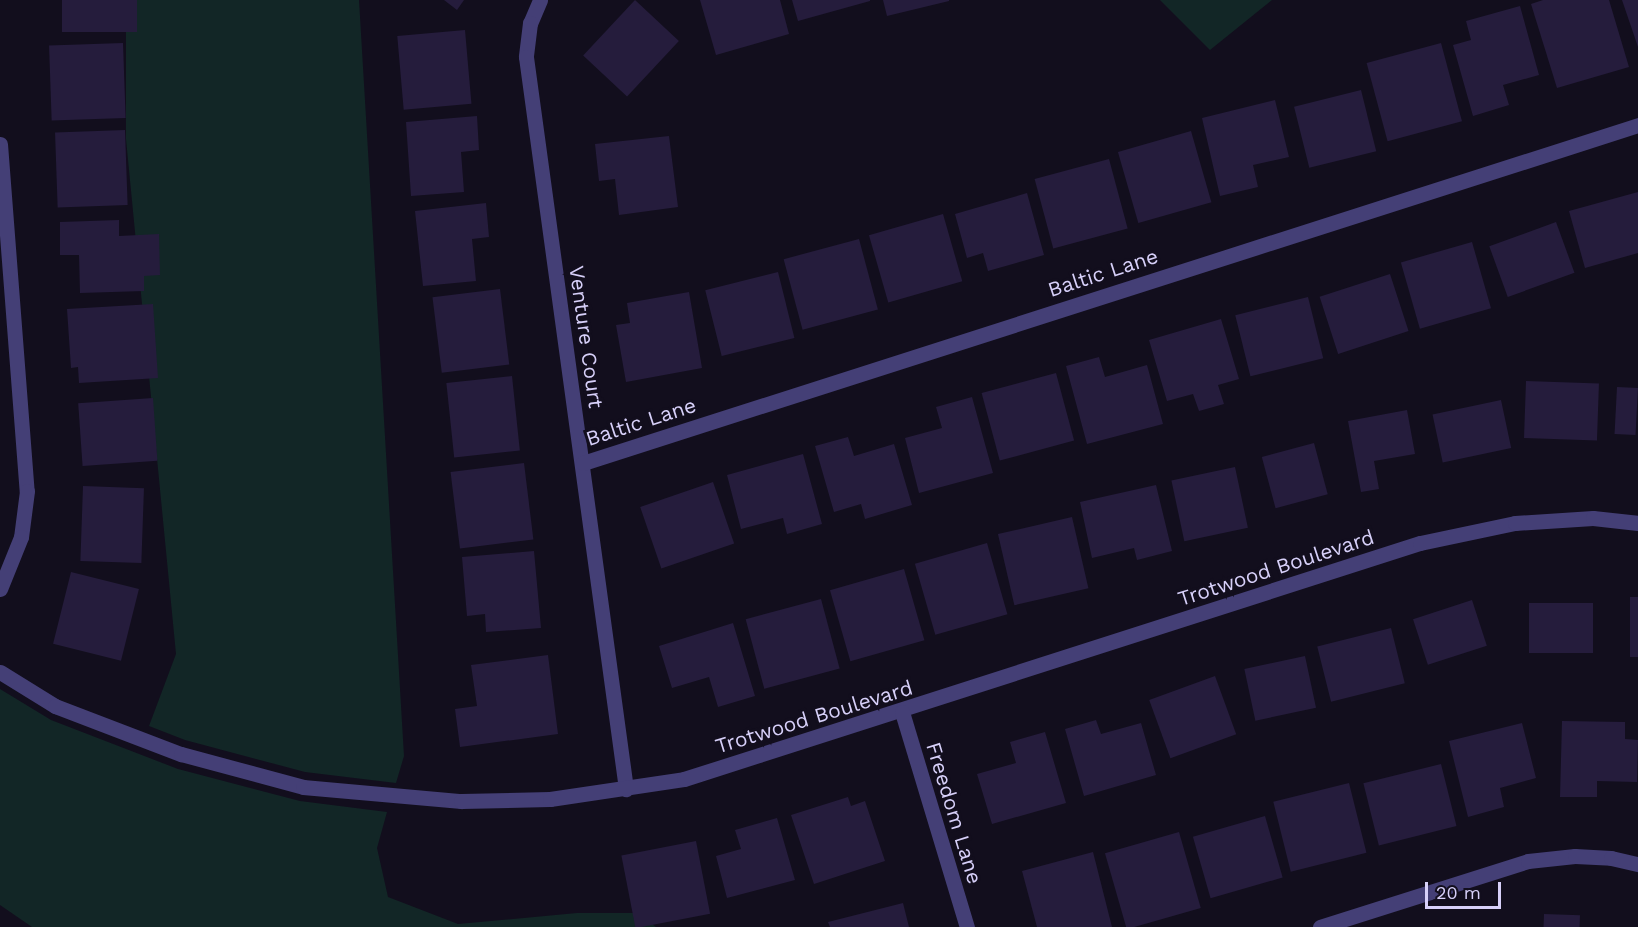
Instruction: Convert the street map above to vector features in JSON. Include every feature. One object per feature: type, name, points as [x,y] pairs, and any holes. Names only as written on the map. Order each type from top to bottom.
[{"type":"street","name":"Venture Court","points":[[540,0],[530,23],[526,57],[626,789]]},
{"type":"street","name":"Baltic Lane","points":[[582,463],[1638,125]]},
{"type":"street","points":[[0,144],[27,490],[21,537],[0,589]]},
{"type":"street","name":"Trotwood Boulevard","points":[[0,672],[56,706],[181,754],[303,787],[461,801],[550,799],[684,779],[902,711],[1420,543],[1515,523],[1593,518],[1638,523]]},
{"type":"street","name":"Freedom Lane","points":[[902,711],[967,927]]},
{"type":"street","points":[[1320,927],[1528,861],[1584,856],[1638,864]]},
{"type":"green space","points":[[126,0],[359,0],[404,756],[396,783],[305,772],[185,740],[149,726],[176,654],[126,139]]},
{"type":"green space","points":[[1160,0],[1272,0],[1210,50]]},
{"type":"green space","points":[[0,689],[51,720],[178,769],[300,801],[387,812],[377,848],[388,897],[458,924],[577,913],[637,913],[656,927],[32,927],[0,905]]},
{"type":"building","points":[[62,0],[137,0],[137,32],[62,32]]},
{"type":"building","points":[[444,0],[464,0],[457,10]]},
{"type":"building","points":[[635,0],[679,41],[627,97],[583,56]]},
{"type":"building","points":[[700,0],[780,0],[789,34],[716,55]]},
{"type":"building","points":[[792,0],[870,0],[870,1],[798,21]]},
{"type":"building","points":[[883,0],[949,0],[949,1],[887,16]]},
{"type":"building","points":[[1543,0],[1609,0],[1629,67],[1557,88],[1531,4]]},
{"type":"building","points":[[1622,0],[1638,0],[1638,47]]},
{"type":"building","points":[[1520,6],[1539,75],[1503,85],[1509,105],[1473,116],[1453,45],[1471,40],[1466,21]]},
{"type":"building","points":[[465,30],[471,104],[404,110],[397,36]]},
{"type":"building","points":[[123,43],[126,118],[52,121],[49,46]]},
{"type":"building","points":[[1441,43],[1462,121],[1388,141],[1367,63]]},
{"type":"building","points":[[1361,90],[1376,151],[1309,168],[1294,107]]},
{"type":"building","points":[[1275,100],[1289,157],[1253,165],[1258,187],[1220,196],[1202,118]]},
{"type":"building","points":[[477,116],[479,150],[461,152],[464,192],[411,196],[406,122]]},
{"type":"building","points":[[125,130],[128,205],[58,207],[55,132]]},
{"type":"building","points":[[1191,131],[1211,202],[1138,223],[1118,152]]},
{"type":"building","points":[[669,136],[678,207],[619,215],[615,179],[599,181],[595,144]]},
{"type":"building","points":[[1109,159],[1128,229],[1053,248],[1035,179]]},
{"type":"building","points":[[1638,192],[1638,253],[1585,268],[1569,211]]},
{"type":"building","points":[[1027,193],[1044,255],[988,271],[983,253],[967,258],[955,214]]},
{"type":"building","points":[[486,203],[489,237],[472,239],[476,281],[423,286],[415,211]]},
{"type":"building","points":[[943,214],[962,281],[888,303],[869,235]]},
{"type":"building","points":[[119,220],[119,236],[159,234],[160,275],[144,276],[144,291],[80,293],[79,255],[60,255],[60,222]]},
{"type":"building","points":[[1556,222],[1574,273],[1508,297],[1489,246]]},
{"type":"building","points":[[859,239],[878,310],[803,330],[784,259]]},
{"type":"building","points":[[1472,242],[1491,308],[1420,329],[1401,262]]},
{"type":"building","points":[[778,272],[794,338],[722,356],[705,290]]},
{"type":"building","points":[[1390,274],[1409,331],[1338,354],[1320,297]]},
{"type":"building","points":[[500,289],[509,364],[442,373],[433,297]]},
{"type":"building","points":[[689,292],[702,368],[626,382],[616,325],[630,323],[627,303]]},
{"type":"building","points":[[1308,297],[1323,358],[1250,376],[1235,315]]},
{"type":"building","points":[[153,304],[158,378],[79,383],[78,367],[71,368],[67,309]]},
{"type":"building","points":[[1221,319],[1239,379],[1218,385],[1224,404],[1199,411],[1193,394],[1167,401],[1149,340]]},
{"type":"building","points":[[1099,357],[1105,377],[1147,365],[1163,424],[1087,444],[1066,366]]},
{"type":"building","points":[[1056,373],[1074,441],[1000,461],[982,393]]},
{"type":"building","points":[[512,376],[520,451],[454,457],[446,383]]},
{"type":"building","points":[[1526,381],[1599,384],[1597,441],[1524,438]]},
{"type":"building","points":[[1617,387],[1638,388],[1636,435],[1615,434]]},
{"type":"building","points":[[972,397],[993,473],[919,493],[905,438],[942,428],[936,407]]},
{"type":"building","points":[[153,398],[157,461],[83,466],[78,403]]},
{"type":"building","points":[[1501,400],[1511,448],[1443,462],[1433,415]]},
{"type":"building","points":[[1407,410],[1415,454],[1374,461],[1379,489],[1361,492],[1348,421]]},
{"type":"building","points":[[848,437],[854,456],[894,444],[912,505],[865,519],[861,504],[834,512],[815,446]]},
{"type":"building","points":[[1314,443],[1328,494],[1276,508],[1262,457]]},
{"type":"building","points":[[803,454],[822,524],[787,534],[783,518],[741,529],[727,475]]},
{"type":"building","points":[[524,463],[533,539],[460,548],[451,472]]},
{"type":"building","points":[[1235,467],[1248,528],[1184,541],[1171,481]]},
{"type":"building","points":[[713,482],[734,543],[661,569],[640,507]]},
{"type":"building","points":[[1156,485],[1172,551],[1137,560],[1134,548],[1092,558],[1080,502]]},
{"type":"building","points":[[83,486],[144,488],[141,563],[80,561]]},
{"type":"building","points":[[1072,517],[1088,588],[1014,605],[998,534]]},
{"type":"building","points":[[987,543],[1007,614],[935,635],[915,564]]},
{"type":"building","points":[[534,551],[541,628],[486,632],[485,614],[467,616],[462,557]]},
{"type":"building","points":[[904,569],[924,640],[850,661],[830,590]]},
{"type":"building","points":[[71,572],[139,589],[121,661],[53,644]]},
{"type":"building","points":[[1630,597],[1638,597],[1638,657],[1630,657]]},
{"type":"building","points":[[821,599],[840,669],[764,689],[746,619]]},
{"type":"building","points":[[1472,600],[1487,646],[1428,665],[1413,619]]},
{"type":"building","points":[[1529,603],[1593,603],[1593,653],[1529,653]]},
{"type":"building","points":[[733,623],[755,696],[718,707],[709,677],[672,688],[659,646]]},
{"type":"building","points":[[1391,628],[1405,683],[1331,702],[1317,646]]},
{"type":"building","points":[[548,655],[558,734],[460,747],[455,709],[477,706],[471,665]]},
{"type":"building","points":[[1305,656],[1316,708],[1255,721],[1244,669]]},
{"type":"building","points":[[1215,676],[1236,734],[1170,758],[1149,700]]},
{"type":"building","points":[[1096,720],[1101,734],[1141,723],[1156,775],[1084,796],[1065,729]]},
{"type":"building","points":[[1562,721],[1625,722],[1625,739],[1638,740],[1637,782],[1597,781],[1597,797],[1560,797]]},
{"type":"building","points":[[1522,723],[1536,778],[1500,788],[1504,807],[1468,817],[1449,741]]},
{"type":"building","points":[[1045,732],[1066,803],[992,824],[977,774],[1016,763],[1010,742]]},
{"type":"building","points":[[1441,764],[1456,826],[1379,845],[1363,783]]},
{"type":"building","points":[[1349,783],[1366,853],[1291,872],[1273,802]]},
{"type":"building","points":[[848,797],[851,806],[865,801],[885,861],[814,884],[791,815]]},
{"type":"building","points":[[1265,816],[1283,878],[1211,898],[1193,837]]},
{"type":"building","points":[[777,818],[795,880],[727,898],[716,856],[741,849],[735,830]]},
{"type":"building","points":[[1179,832],[1201,908],[1134,927],[1126,927],[1105,853]]},
{"type":"building","points":[[696,841],[710,914],[635,927],[621,856]]},
{"type":"building","points":[[1093,852],[1112,927],[1037,927],[1022,871]]},
{"type":"building","points":[[903,903],[909,927],[830,927],[828,922]]},
{"type":"building","points":[[1544,914],[1580,915],[1580,927],[1544,927]]}]
